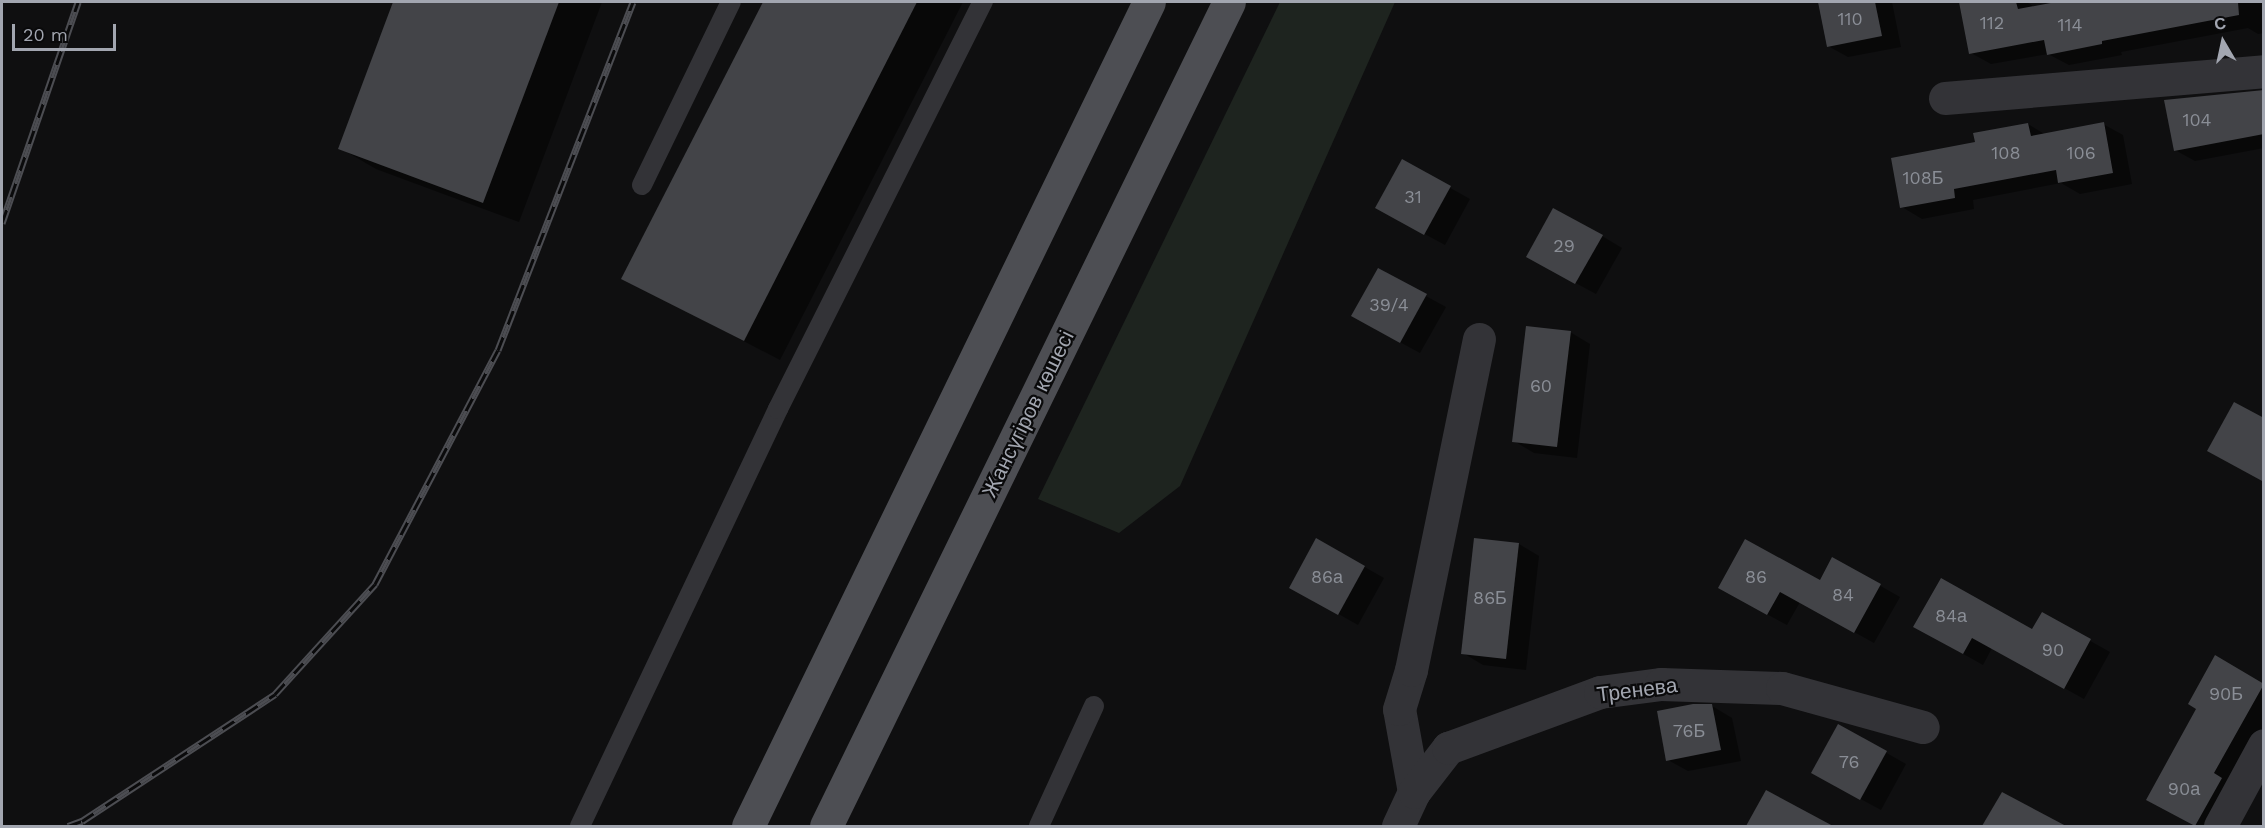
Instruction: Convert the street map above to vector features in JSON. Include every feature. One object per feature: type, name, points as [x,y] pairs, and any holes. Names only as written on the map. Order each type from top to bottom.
[{"type":"main road","points":[[748,826],[1149,2]]},
{"type":"main road","name":"Жансүгіров көшесі","points":[[826,826],[1229,2]]},
{"type":"street","points":[[1945,98],[2264,71]]},
{"type":"street","points":[[1414,792],[1399,709],[1411,670],[1479,339]]},
{"type":"street","name":"Тренева","points":[[1398,826],[1414,792],[1448,748],[1600,692],[1661,684],[1782,688],[1923,726]]},
{"type":"street","points":[[2220,826],[2264,745]]},
{"type":"lane","points":[[642,185],[731,2]]},
{"type":"lane","points":[[580,826],[778,409],[983,2]]},
{"type":"lane","points":[[1039,826],[1094,706]]},
{"type":"shaded area","points":[[1280,2],[1395,2],[1180,486],[1119,533],[1038,499]]},
{"type":"building","points":[[393,2],[559,2],[483,203],[338,149]]},
{"type":"building","points":[[763,2],[917,2],[744,341],[621,279]]},
{"type":"building","points":[[1818,2],[1875,2],[1882,36],[1827,47]]},
{"type":"building","points":[[1959,2],[2016,2],[2018,9],[2056,2],[2238,2],[2239,15],[2102,41],[2102,44],[2047,55],[2044,40],[1969,54]]},
{"type":"building","points":[[2264,90],[2264,134],[2174,151],[2164,100]]},
{"type":"building","points":[[2104,122],[2113,173],[2058,183],[2056,170],[1954,189],[1955,198],[1900,208],[1891,158],[1975,142],[1973,133],[2028,123],[2031,136]]},
{"type":"building","points":[[1402,159],[1451,186],[1424,235],[1375,208]]},
{"type":"building","points":[[1553,208],[1603,235],[1575,284],[1526,257]]},
{"type":"building","points":[[1378,268],[1427,294],[1400,343],[1351,316]]},
{"type":"building","points":[[1526,326],[1571,331],[1557,447],[1512,442]]},
{"type":"building","points":[[2234,402],[2264,418],[2264,482],[2207,451]]},
{"type":"building","points":[[1316,538],[1365,566],[1338,615],[1289,588]]},
{"type":"building","points":[[1474,538],[1519,543],[1506,659],[1461,654]]},
{"type":"building","points":[[1745,539],[1820,580],[1832,557],[1881,584],[1854,633],[1780,592],[1767,615],[1718,588]]},
{"type":"building","points":[[1941,578],[2032,629],[2042,612],[2091,639],[2064,689],[1972,638],[1963,654],[1913,627]]},
{"type":"building","points":[[2215,655],[2264,684],[2214,773],[2222,778],[2195,826],[2146,800],[2196,709],[2188,704]]},
{"type":"building","points":[[1693,704],[1712,704],[1721,750],[1666,761],[1657,711]]},
{"type":"building","points":[[1838,724],[1887,751],[1860,800],[1811,773]]},
{"type":"building","points":[[1766,790],[1833,826],[1746,826]]},
{"type":"building","points":[[2002,792],[2066,826],[1982,826]]},
{"type":"railway","points":[[2,223],[78,2]]},
{"type":"railway","points":[[68,826],[82,821],[275,694],[375,584],[498,350],[633,2]]}]
